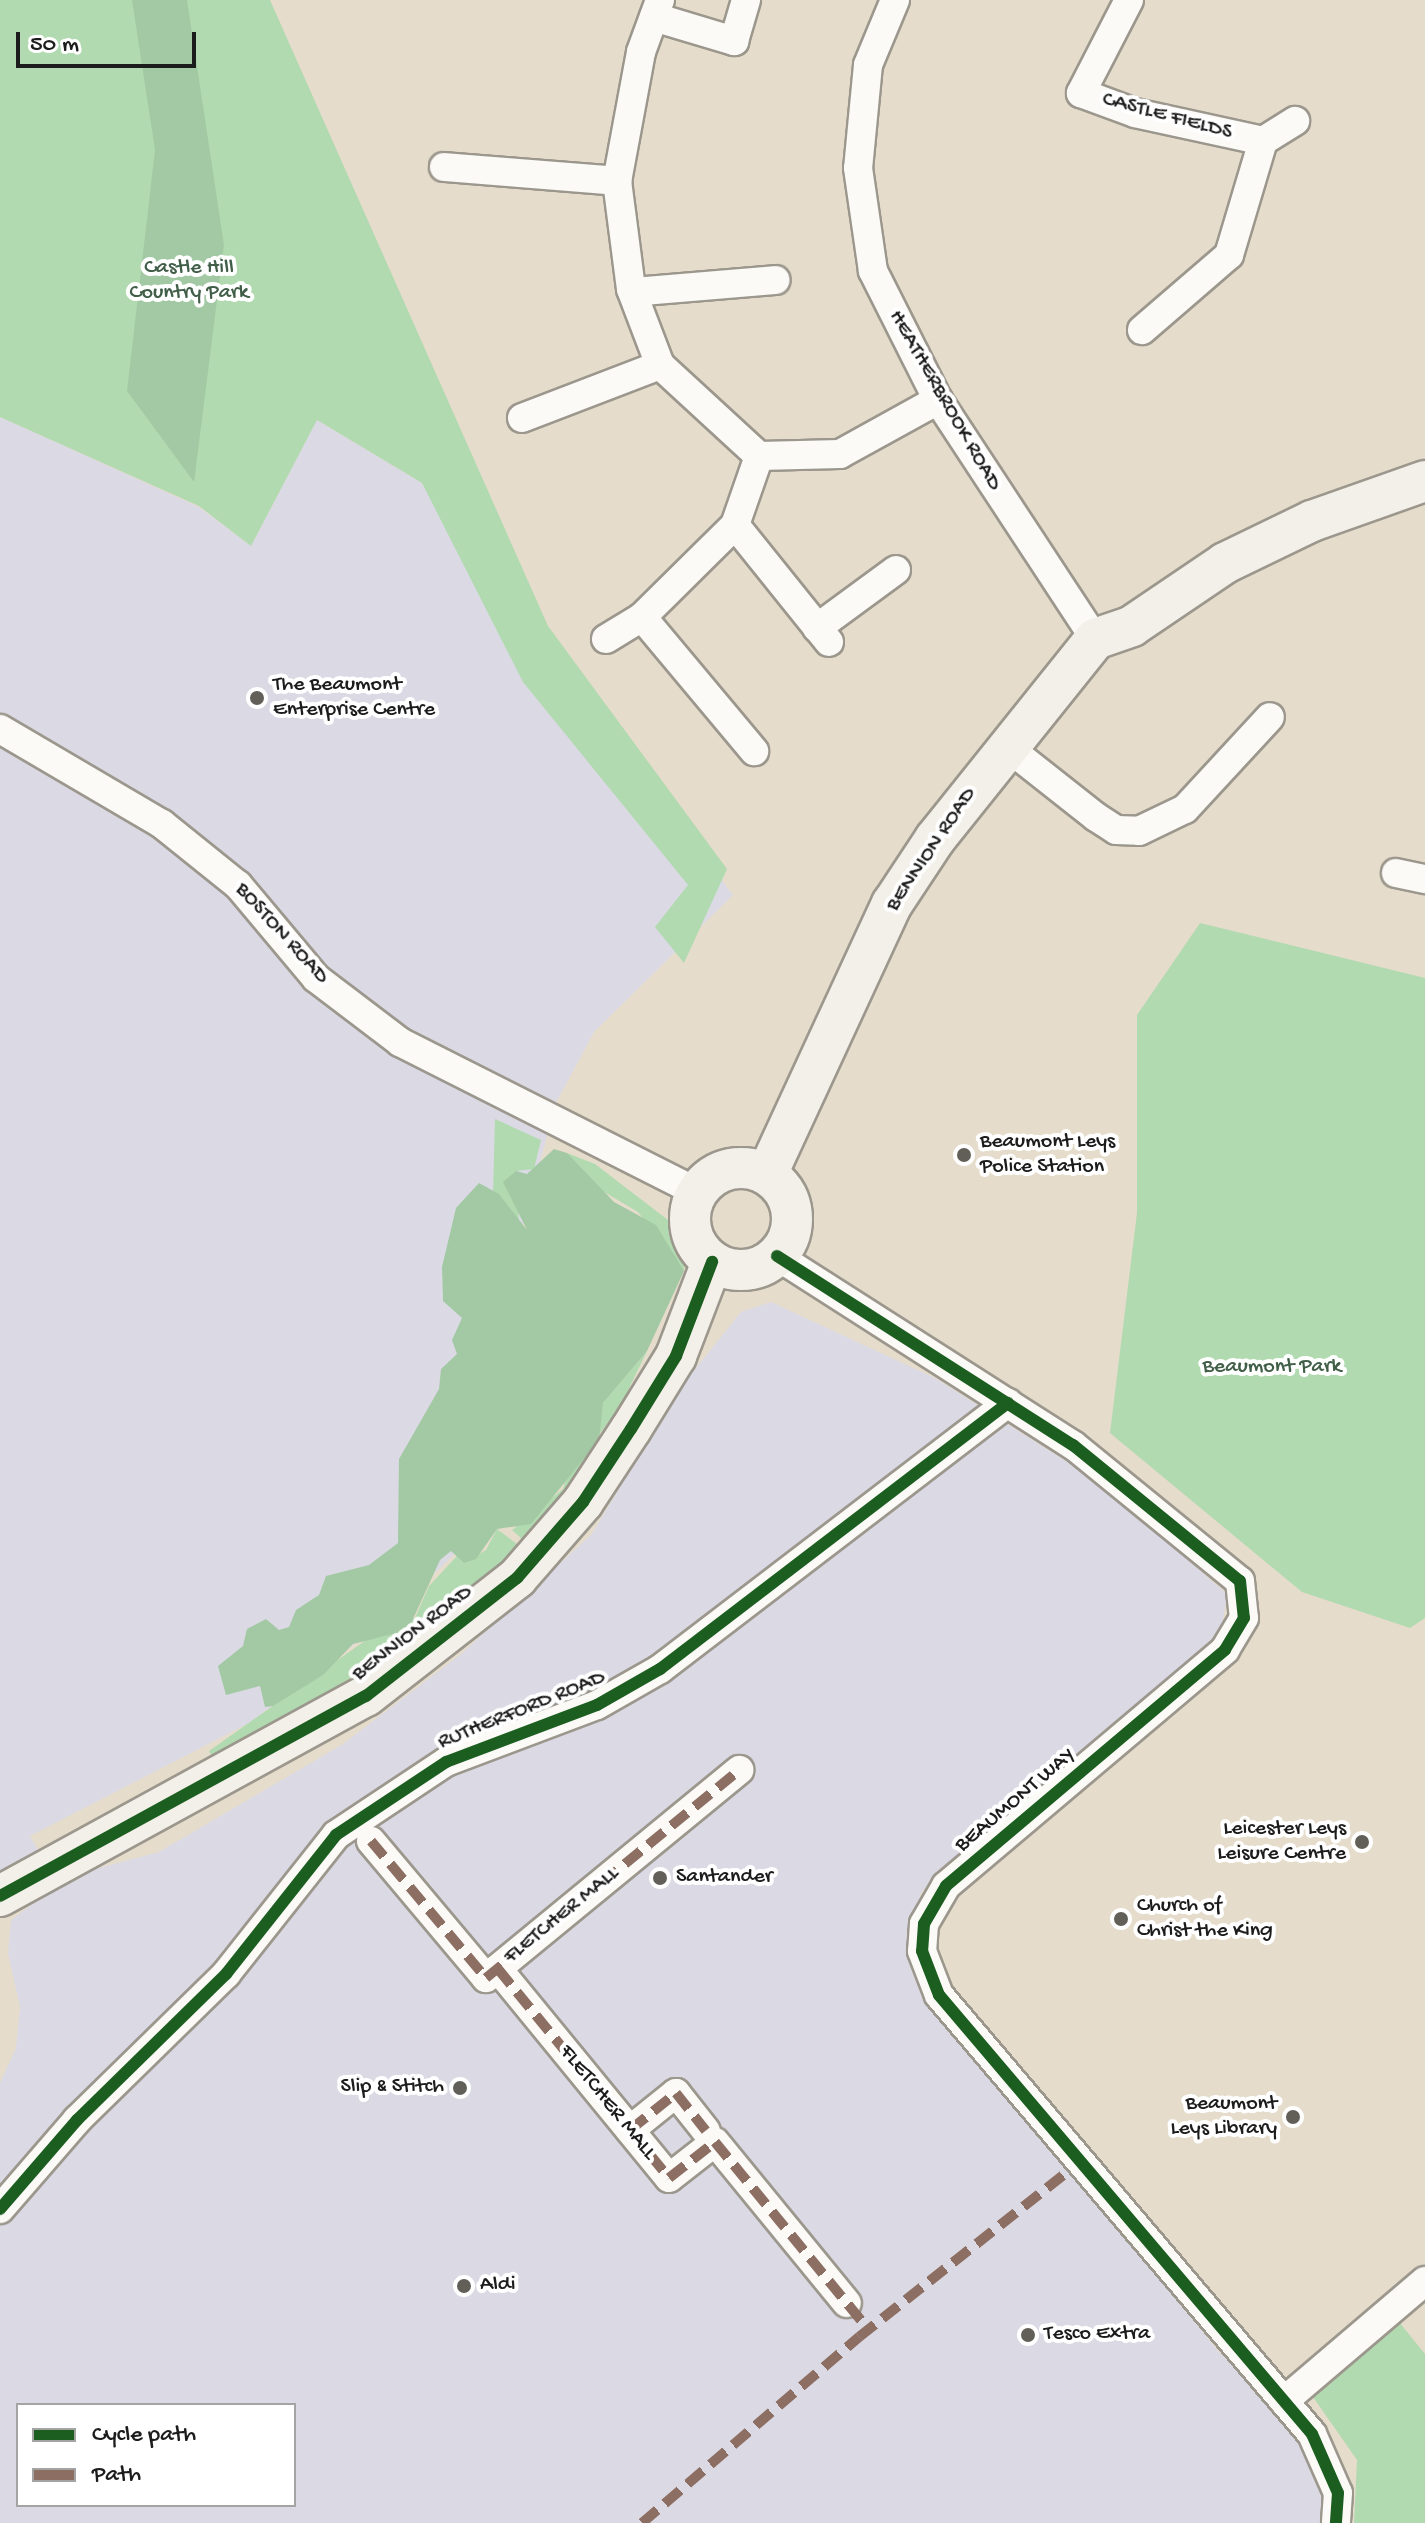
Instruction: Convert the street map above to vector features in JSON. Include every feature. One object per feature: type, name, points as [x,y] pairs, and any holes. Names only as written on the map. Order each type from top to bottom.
[{"type":"street","points":[[746,0],[734,41],[657,9],[617,181],[633,292],[660,365],[759,456],[840,454],[938,400]]},
{"type":"street","name":"HEATHERBROOK ROAD","points":[[895,0],[868,65],[858,168],[873,271],[938,400],[1095,639]]},
{"type":"street","name":"CASTLE FIELDS","points":[[1129,0],[1081,93],[1135,113],[1263,141]]},
{"type":"street","name":"CASTLE FIELDS","points":[[1142,330],[1229,255],[1263,141],[1295,121]]},
{"type":"street","points":[[444,167],[617,181]]},
{"type":"street","points":[[633,292],[775,280]]},
{"type":"street","points":[[522,418],[660,365]]},
{"type":"street","points":[[606,639],[642,617],[735,525],[759,456]]},
{"type":"street","points":[[1095,639],[1132,626],[1225,563],[1312,521],[1425,481]]},
{"type":"street","points":[[735,525],[823,635],[896,570]]},
{"type":"street","points":[[642,617],[754,751]]},
{"type":"street","name":"BENNION ROAD","points":[[767,1174],[892,904],[1006,746],[1069,679],[1095,639]]},
{"type":"street","points":[[1006,746],[1116,830],[1139,831],[1185,809],[1270,717]]},
{"type":"street","name":"BOSTON ROAD","points":[[0,729],[174,834],[238,885],[316,978],[400,1042],[697,1192]]},
{"type":"street","points":[[1396,873],[1425,879]]},
{"type":"street","points":[[736,1167],[767,1174],[793,1212],[777,1256],[746,1270],[712,1262],[693,1238],[697,1192],[736,1167]]},
{"type":"street","name":"BEAUMONT WAY","points":[[777,1256],[1077,1448],[1240,1581],[1244,1618],[1225,1650],[946,1886],[924,1924],[922,1951],[939,1995],[1284,2401],[1325,2456],[1338,2493],[1336,2523]]},
{"type":"street","name":"BENNION ROAD","points":[[0,1896],[366,1696],[517,1578],[583,1502],[631,1429],[676,1356],[712,1262]]},
{"type":"street","name":"RUTHERFORD ROAD","points":[[0,2209],[77,2120],[226,1974],[336,1835],[446,1762],[597,1705],[648,1676],[1008,1403]]},
{"type":"street","name":"FLETCHER MALL","points":[[371,1841],[486,1978],[739,1770]]},
{"type":"street","name":"FLETCHER MALL","points":[[498,1969],[669,2178],[715,2142],[847,2303]]},
{"type":"street","points":[[630,2130],[676,2093],[706,2131]]},
{"type":"street","points":[[1284,2401],[1425,2281]]},
{"type":"shaded area","points":[[0,417],[199,507],[251,546],[317,420],[422,483],[733,895],[594,1032],[556,1103],[498,1318],[465,1544],[384,1622],[249,1723],[30,1836],[50,1870],[0,1896]]},
{"type":"shaded area","points":[[771,1302],[935,1378],[1094,1479],[1227,1594],[1221,1633],[941,1869],[921,1893],[907,1947],[917,1981],[1219,2352],[1300,2435],[1324,2481],[1323,2523],[0,2523],[0,2083],[16,2048],[20,2007],[8,1953],[11,1920],[69,1876],[159,1852],[343,1744],[461,1654],[591,1535],[683,1384],[741,1312]]},
{"type":"green space","name":"Castle Hill Country Park","points":[[0,0],[270,0],[548,626],[727,869],[684,963],[655,927],[688,885],[523,682],[422,483],[317,420],[251,546],[199,506],[0,417]]},
{"type":"green space","points":[[132,0],[187,0],[224,245],[194,482],[127,391],[155,150]]},
{"type":"green space","name":"Beaumont Park","points":[[1200,923],[1425,978],[1425,1618],[1410,1628],[1302,1592],[1110,1433],[1137,1213],[1137,1015]]},
{"type":"green space","points":[[495,1119],[541,1140],[534,1169],[516,1171],[519,1223],[493,1191]]},
{"type":"green space","points":[[554,1149],[567,1153],[614,1202],[656,1225],[684,1271],[647,1351],[603,1403],[599,1440],[531,1524],[497,1529],[476,1559],[464,1563],[451,1551],[440,1560],[408,1630],[353,1644],[323,1675],[273,1706],[265,1707],[260,1686],[226,1695],[218,1666],[243,1646],[247,1629],[266,1619],[279,1630],[289,1627],[296,1610],[319,1595],[326,1576],[369,1565],[398,1543],[399,1459],[439,1389],[441,1369],[457,1354],[452,1340],[462,1318],[443,1301],[442,1267],[456,1208],[479,1183],[499,1194],[527,1230],[503,1182],[516,1171],[527,1174]]},
{"type":"green space","points":[[567,1153],[595,1164],[668,1220],[685,1251],[684,1271],[638,1212],[589,1183]]},
{"type":"green space","points":[[647,1351],[621,1405],[598,1436],[603,1403]]},
{"type":"green space","points":[[592,1447],[562,1499],[522,1539],[512,1530],[563,1489],[568,1470]]},
{"type":"green space","points":[[497,1529],[517,1544],[492,1574],[365,1673],[214,1761],[209,1751],[366,1640],[415,1618],[429,1586],[457,1556],[464,1563],[486,1550]]},
{"type":"green space","points":[[1399,2322],[1425,2354],[1425,2523],[1354,2523],[1357,2460],[1313,2397]]},
{"type":"marked path","points":[[371,1841],[486,1978],[739,1770]]},
{"type":"marked path","points":[[498,1969],[669,2178],[715,2142],[868,2329]]},
{"type":"marked path","points":[[630,2130],[676,2093],[706,2131]]},
{"type":"marked path","points":[[642,2523],[859,2337],[1066,2173]]},
{"type":"cycle path","points":[[777,1256],[1073,1445],[1240,1581],[1244,1618],[1225,1650],[946,1886],[924,1924],[922,1951],[939,1995],[1312,2434],[1338,2493],[1336,2523]]},
{"type":"cycle path","points":[[0,1896],[366,1696],[517,1578],[583,1502],[631,1429],[676,1356],[712,1262]]},
{"type":"cycle path","points":[[0,2209],[77,2120],[226,1974],[336,1835],[446,1762],[597,1705],[660,1669],[1008,1403]]},
{"type":"place","name":"The Beaumont Enterprise Centre","points":[[257,698]]},
{"type":"place","name":"Beaumont Leys Police Station","points":[[964,1155]]},
{"type":"place","name":"Leicester Leys Leisure Centre","points":[[1362,1842]]},
{"type":"place","name":"Santander","points":[[660,1878]]},
{"type":"place","name":"Church of Christ the King","points":[[1121,1919]]},
{"type":"place","name":"Slip & Stitch","points":[[460,2088]]},
{"type":"place","name":"Beaumont Leys Library","points":[[1293,2117]]},
{"type":"place","name":"Aldi","points":[[464,2286]]},
{"type":"place","name":"Tesco Extra","points":[[1028,2335]]}]
